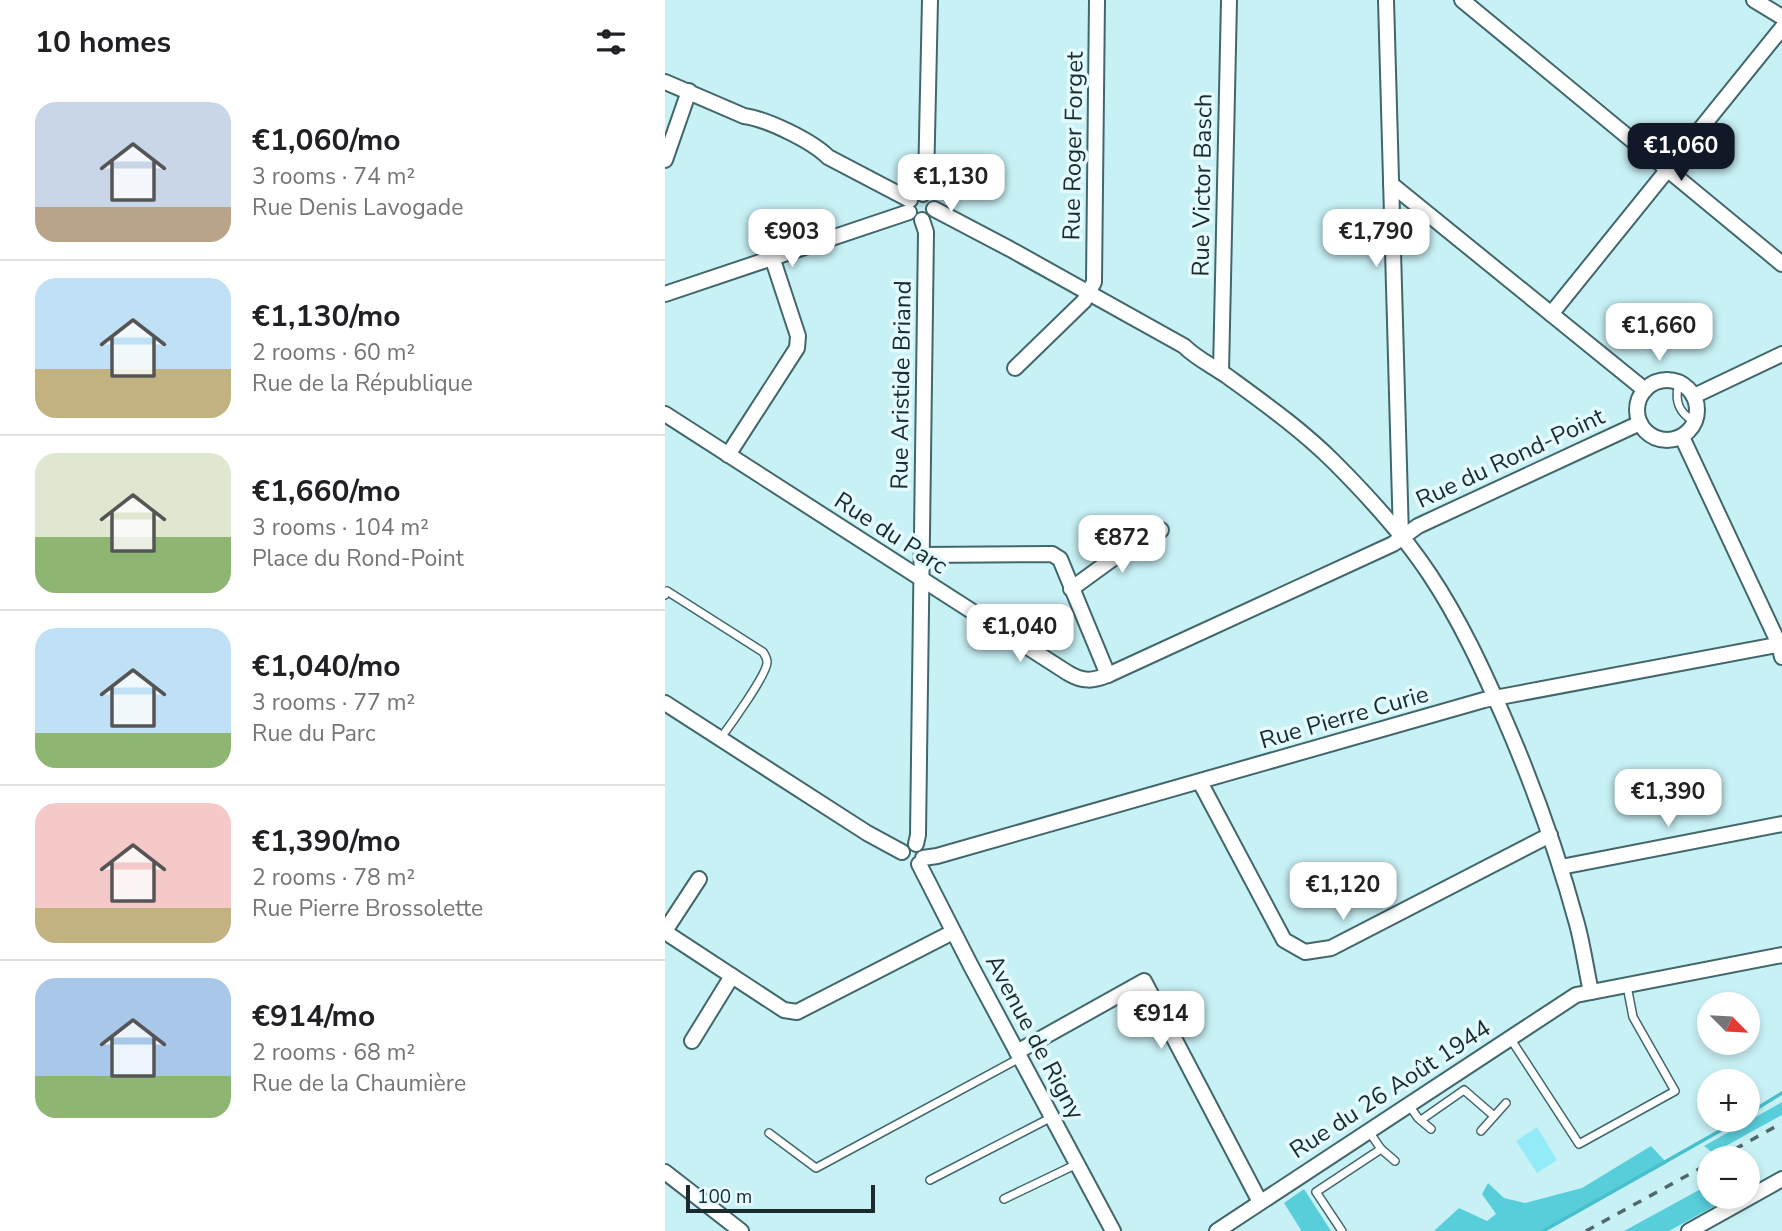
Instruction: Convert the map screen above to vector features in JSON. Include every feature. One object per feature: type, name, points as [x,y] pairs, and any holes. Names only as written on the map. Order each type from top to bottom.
[{"type":"street","name":"Rue Aristide Briand","points":[[916,844],[926,232],[916,206],[926,183],[930,0]]},
{"type":"street","name":"Rue Roger Forget","points":[[1090,292],[1094,282],[1097,0]]},
{"type":"street","name":"Rue Victor Basch","points":[[1221,372],[1229,0]]},
{"type":"street","points":[[1386,0],[1401,537]]},
{"type":"street","points":[[1462,0],[1782,264]]},
{"type":"street","points":[[1754,0],[1782,17]]},
{"type":"street","points":[[1551,314],[1782,28]]},
{"type":"street","points":[[665,82],[744,116],[757,117],[820,149],[828,157],[916,206]]},
{"type":"street","points":[[665,160],[689,91]]},
{"type":"street","points":[[1391,184],[1645,390]]},
{"type":"street","points":[[665,294],[932,199],[934,209],[1153,326],[1290,422],[1379,510],[1429,574],[1457,620],[1530,778],[1578,928],[1591,992]]},
{"type":"street","points":[[728,455],[797,348],[798,336],[772,257]]},
{"type":"street","points":[[1015,368],[1090,292]]},
{"type":"street","points":[[1694,396],[1782,354]]},
{"type":"street","points":[[1661,380],[1681,383],[1694,396],[1697,405],[1695,424],[1682,437],[1673,440],[1653,437],[1640,423],[1637,406],[1645,390],[1661,380]]},
{"type":"street","name":"Rue du Parc","points":[[665,414],[1075,677],[1090,680],[1108,675],[1401,537]]},
{"type":"street","name":"Rue du Rond-Point","points":[[1401,537],[1418,526],[1640,423]]},
{"type":"street","points":[[1682,437],[1781,648]]},
{"type":"street","points":[[1071,589],[1144,536],[1161,530]]},
{"type":"street","points":[[922,555],[1052,554],[1060,559],[1108,675]]},
{"type":"street","name":"Rue Pierre Curie","points":[[921,861],[1495,698],[1781,648]]},
{"type":"street","points":[[665,703],[867,834],[902,852],[906,864],[910,866],[921,861],[923,849],[916,844],[907,845],[902,852]]},
{"type":"street","points":[[1200,782],[1284,940],[1305,952],[1331,948],[1550,835]]},
{"type":"street","points":[[1560,867],[1782,824]]},
{"type":"street","name":"Avenue de Rigny","points":[[921,861],[953,932],[1113,1231]]},
{"type":"street","points":[[699,879],[665,932],[784,1010],[796,1012],[953,932]]},
{"type":"street","name":"Rue du 26 Août 1944","points":[[1217,1231],[1576,995],[1782,955]]},
{"type":"street","points":[[692,1041],[733,976]]},
{"type":"street","points":[[1019,1055],[1144,981],[1259,1202]]},
{"type":"street","points":[[665,1171],[741,1231]]},
{"type":"street","points":[[1689,1231],[1782,1179]]},
{"type":"lane","points":[[1678,387],[1676,397],[1679,410],[1692,420]]},
{"type":"lane","points":[[665,595],[667,592],[763,652],[767,659],[761,677],[720,739]]},
{"type":"lane","points":[[1510,1038],[1579,1144],[1675,1091],[1633,1017],[1627,986]]},
{"type":"lane","points":[[769,1133],[816,1168],[1019,1055]]},
{"type":"lane","points":[[1421,1120],[1464,1090],[1494,1116]]},
{"type":"lane","points":[[1481,1132],[1506,1103]]},
{"type":"lane","points":[[1408,1105],[1431,1129]]},
{"type":"lane","points":[[930,1180],[1052,1117]]},
{"type":"lane","points":[[1368,1130],[1381,1149],[1395,1161]]},
{"type":"lane","points":[[1342,1231],[1316,1192],[1381,1149]]},
{"type":"lane","points":[[1004,1199],[1077,1164]]},
{"type":"shaded area","points":[[1782,1102],[1782,1115],[1760,1127],[1760,1114]]},
{"type":"shaded area","points":[[1537,1127],[1557,1160],[1537,1173],[1516,1141]]},
{"type":"shaded area","points":[[1729,1132],[1751,1132],[1726,1146],[1704,1146]]},
{"type":"shaded area","points":[[1651,1146],[1667,1163],[1544,1231],[1434,1231],[1459,1208],[1487,1221],[1496,1214],[1482,1194],[1488,1183],[1504,1198],[1525,1203],[1582,1188]]},
{"type":"shaded area","points":[[1304,1189],[1331,1231],[1300,1231],[1284,1203]]},
{"type":"shaded area","points":[[1697,1191],[1697,1209],[1709,1209],[1669,1231],[1624,1231]]},
{"type":"waterway","points":[[1760,1107],[1782,1093]]},
{"type":"waterway","points":[[1543,1231],[1718,1132]]},
{"type":"railway","points":[[1741,1146],[1782,1123]]},
{"type":"railway","points":[[1586,1231],[1697,1170]]}]
